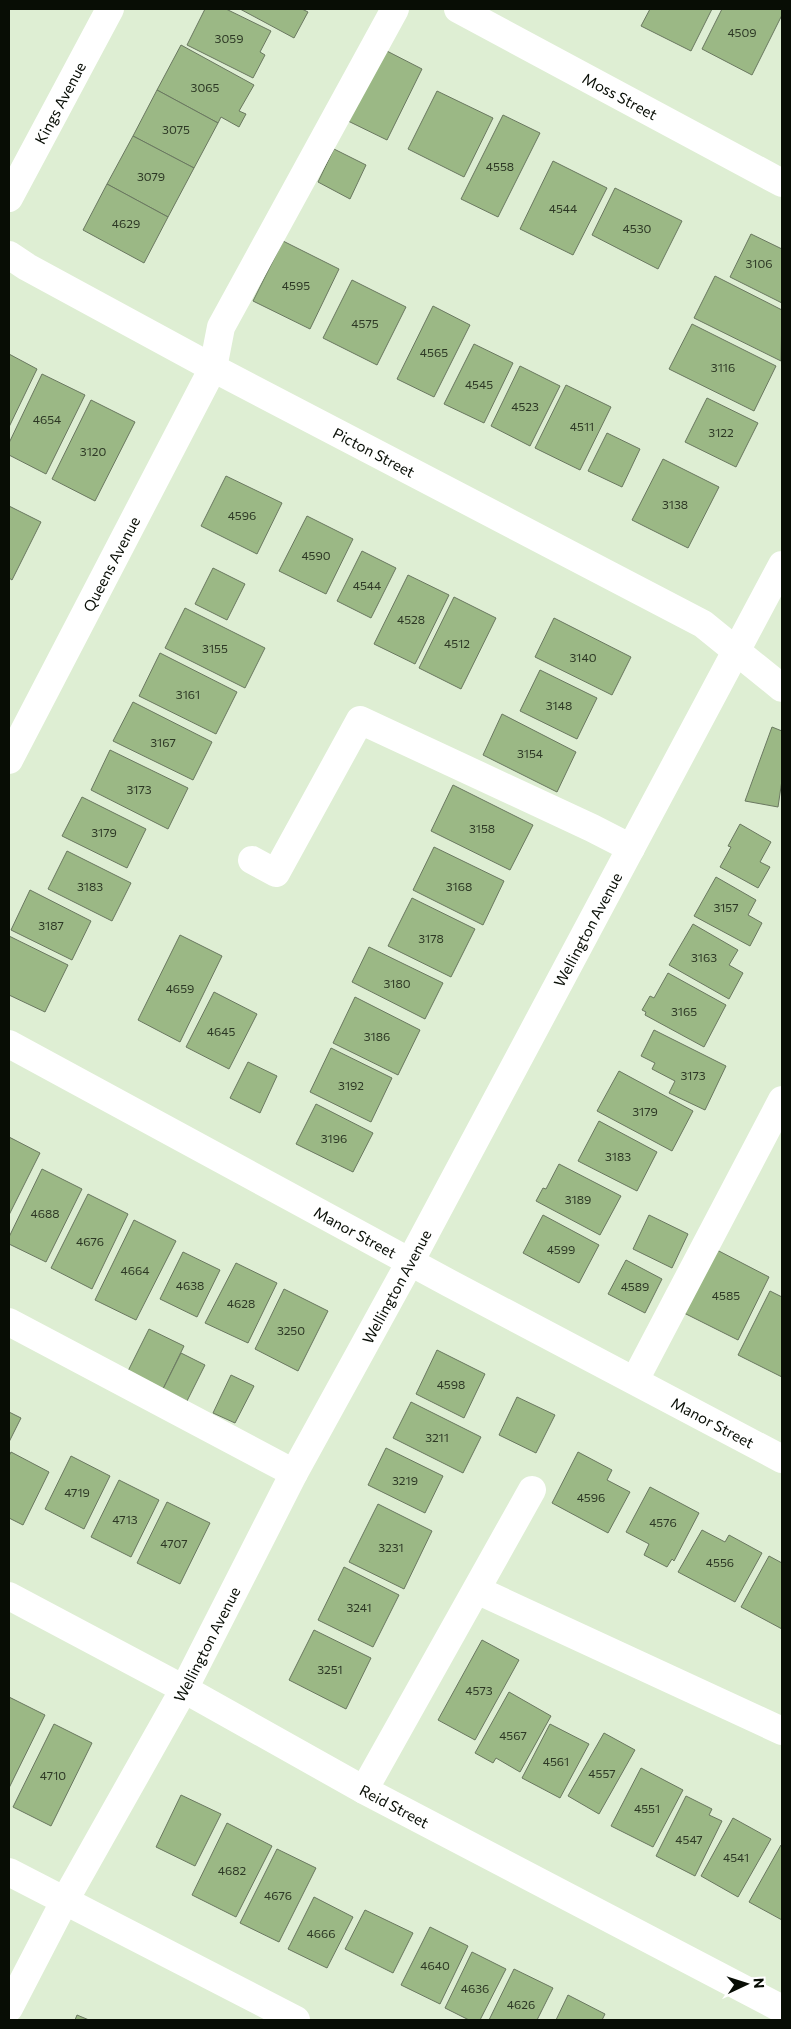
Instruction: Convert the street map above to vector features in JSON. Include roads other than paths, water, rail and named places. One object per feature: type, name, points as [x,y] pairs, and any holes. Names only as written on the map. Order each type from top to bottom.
[{"type":"street","name":"Kings Avenue","points":[[9,198],[110,9]]},
{"type":"street","name":"Queens Avenue","points":[[9,760],[214,368],[221,327],[395,9]]},
{"type":"street","name":"Moss Street","points":[[458,9],[782,183]]},
{"type":"street","name":"Picton Street","points":[[9,255],[27,267],[214,368],[703,624],[782,688]]},
{"type":"street","name":"Wellington Avenue","points":[[9,2008],[64,1902],[184,1689],[294,1474],[410,1262],[782,565]]},
{"type":"street","points":[[252,860],[276,873],[360,720],[631,848]]},
{"type":"street","name":"Manor Street","points":[[9,1044],[410,1262],[782,1459]]},
{"type":"street","points":[[635,1380],[782,1100]]},
{"type":"street","points":[[9,1322],[294,1474]]},
{"type":"street","points":[[364,1790],[532,1490]]},
{"type":"street","points":[[477,1590],[782,1731]]},
{"type":"street","name":"Reid Street","points":[[9,1596],[184,1689],[364,1790],[782,2009]]},
{"type":"street","points":[[9,1872],[296,2020]]}]
